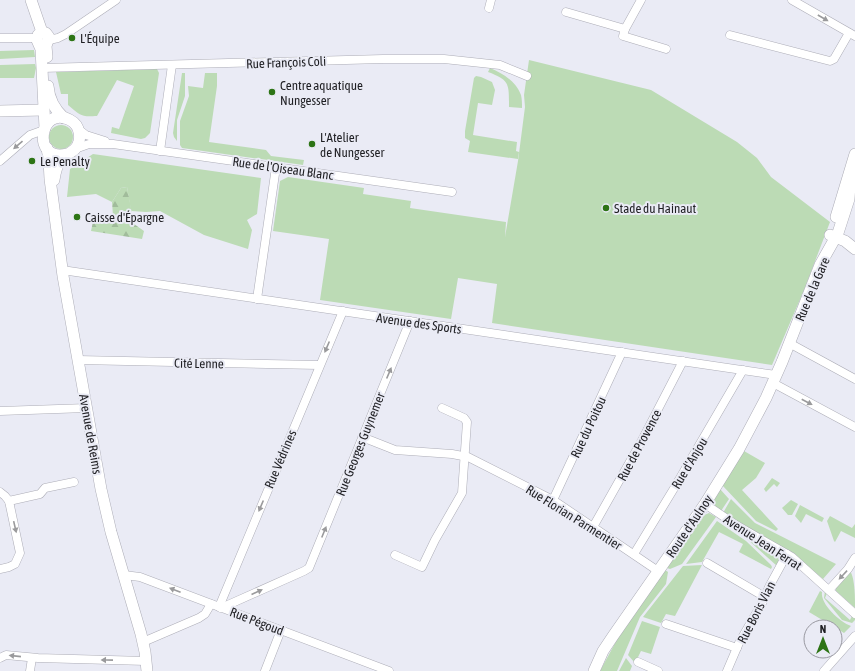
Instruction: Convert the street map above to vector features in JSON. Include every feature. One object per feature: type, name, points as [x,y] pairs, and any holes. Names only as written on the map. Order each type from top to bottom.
[{"type":"street","name":"Avenue de Reims","points":[[31,0],[43,39],[43,135],[62,270],[103,497],[143,642],[147,668]]},
{"type":"street","points":[[0,38],[58,38],[116,0]]},
{"type":"street","points":[[641,0],[623,36],[666,49]]},
{"type":"street","points":[[730,35],[830,61],[834,59],[852,34],[792,0]]},
{"type":"street","points":[[566,12],[625,30]]},
{"type":"street","name":"Rue François Coli","points":[[44,68],[383,59],[449,59],[500,65],[527,76]]},
{"type":"street","points":[[160,151],[172,65]]},
{"type":"street","name":"Avenue de Reims","points":[[44,68],[49,97],[56,109],[64,118],[73,122],[78,129],[79,140],[57,166],[52,193]]},
{"type":"street","points":[[0,111],[44,110]]},
{"type":"street","points":[[43,135],[53,120],[64,118]]},
{"type":"street","name":"Rue de l'Oiseau Blanc","points":[[78,129],[87,136],[113,144],[452,192]]},
{"type":"street","points":[[0,161],[30,135],[43,135]]},
{"type":"street","points":[[43,135],[55,154],[60,155],[71,151]]},
{"type":"street","name":"Rue de l'Oiseau Blanc","points":[[71,151],[86,145],[113,144]]},
{"type":"street","points":[[834,232],[848,204],[851,189],[851,171],[855,154]]},
{"type":"street","points":[[257,299],[276,167]]},
{"type":"street","points":[[834,232],[855,240]]},
{"type":"street","points":[[834,232],[855,250]]},
{"type":"street","name":"Rue de la Gare","points":[[774,379],[834,232]]},
{"type":"street","name":"Avenue des Sports","points":[[62,270],[743,370],[774,379],[855,427]]},
{"type":"street","name":"Rue Védrines","points":[[217,606],[343,312]]},
{"type":"street","name":"Rue Georges Guynemer","points":[[217,606],[304,571],[308,568],[410,321]]},
{"type":"street","points":[[789,343],[855,379]]},
{"type":"street","name":"Rue du Poitou","points":[[553,500],[622,352]]},
{"type":"street","name":"Cité Lenne","points":[[78,360],[319,365]]},
{"type":"street","name":"Rue de Provence","points":[[593,527],[640,444],[683,361]]},
{"type":"street","name":"Rue d'Anjou","points":[[634,554],[677,484],[743,370]]},
{"type":"street","name":"Route d'Aulnoy","points":[[594,671],[609,643],[705,504],[739,449],[774,379]]},
{"type":"street","points":[[0,411],[87,408]]},
{"type":"street","points":[[395,555],[422,567],[438,535],[461,497],[463,488],[467,420],[442,408]]},
{"type":"street","name":"Rue Florian Parmentier","points":[[362,437],[395,450],[465,456],[553,500],[658,571]]},
{"type":"street","points":[[9,501],[40,494],[45,488],[74,482]]},
{"type":"street","points":[[0,492],[9,501],[20,552],[15,564],[0,569]]},
{"type":"street","name":"Avenue Jean Ferrat","points":[[705,504],[736,525],[787,554],[855,614]]},
{"type":"street","name":"Rue Boris Vian","points":[[727,671],[737,648],[787,554]]},
{"type":"street","points":[[829,590],[848,569],[855,558]]},
{"type":"street","points":[[707,563],[765,597]]},
{"type":"street","name":"Rue Pégoud","points":[[124,575],[140,577],[389,671]]},
{"type":"street","points":[[143,642],[203,616],[217,606]]},
{"type":"street","points":[[666,624],[737,648]]},
{"type":"street","points":[[265,671],[281,630]]},
{"type":"street","points":[[824,671],[855,636]]},
{"type":"street","points":[[0,658],[6,655],[147,668]]},
{"type":"street","points":[[30,671],[32,658]]},
{"type":"street","points":[[638,662],[658,671]]},
{"type":"green space","points":[[34,50],[35,57],[0,59],[0,51]]},
{"type":"green space","points":[[529,60],[651,90],[737,142],[757,158],[771,177],[830,222],[804,290],[772,365],[492,323],[497,284],[458,278],[451,319],[320,300],[329,239],[273,231],[280,181],[288,177],[364,188],[363,194],[411,201],[410,208],[506,222],[505,237],[518,161]]},
{"type":"green space","points":[[35,64],[36,68],[34,78],[0,78],[0,65]]},
{"type":"green space","points":[[490,68],[504,75],[516,86],[521,95],[522,108],[509,107],[509,93],[507,84],[501,78],[488,72]]},
{"type":"green space","points":[[157,69],[159,73],[150,133],[145,138],[141,139],[111,133],[112,127],[119,129],[134,86],[117,80],[97,116],[84,116],[68,105],[68,94],[61,94],[56,72]]},
{"type":"green space","points":[[182,73],[185,73],[185,96],[177,120],[177,141],[173,133]]},
{"type":"green space","points":[[205,73],[217,73],[217,86],[209,142],[266,150],[271,156],[304,160],[303,165],[182,148],[180,145],[180,121],[189,96],[188,86],[203,88]]},
{"type":"green space","points":[[476,76],[492,82],[495,90],[492,105],[478,103],[473,135],[517,142],[516,151],[519,152],[518,159],[468,152],[470,141],[465,138],[465,131],[474,78]]},
{"type":"green space","points":[[61,125],[66,126],[72,132],[72,142],[66,148],[61,149],[56,148],[50,142],[49,137],[50,132],[56,126]]},
{"type":"green space","points":[[93,154],[261,178],[257,214],[247,220],[252,230],[248,249],[204,235],[160,211],[131,211],[127,187],[121,188],[112,202],[96,194],[67,197],[70,169]]},
{"type":"green space","points":[[127,187],[134,224],[144,231],[142,239],[91,231],[94,217],[113,216],[112,202],[121,188]]},
{"type":"green space","points":[[744,451],[765,463],[756,478],[742,490],[778,529],[776,531],[756,521],[722,485]]},
{"type":"green space","points":[[772,478],[780,483],[777,487],[774,484],[766,492],[764,489]]},
{"type":"green space","points":[[720,489],[729,499],[721,511],[717,508],[713,500]]},
{"type":"green space","points":[[731,499],[755,523],[836,564],[823,579],[792,553],[723,513]]},
{"type":"green space","points":[[791,500],[798,504],[792,515],[788,515],[782,508]]},
{"type":"green space","points":[[800,505],[824,518],[822,522],[806,514],[801,523],[795,516]]},
{"type":"green space","points":[[709,513],[716,517],[682,564],[670,569],[667,568],[702,516]]},
{"type":"green space","points":[[830,516],[852,528],[855,524],[855,538],[841,531],[835,542],[827,521]]},
{"type":"green space","points":[[719,519],[780,555],[781,559],[777,566],[747,539]]},
{"type":"green space","points":[[717,521],[746,541],[771,565],[771,569],[739,552],[743,544],[719,532],[702,562],[686,564]]},
{"type":"green space","points":[[702,565],[675,616],[666,614],[661,623],[643,617],[683,566]]},
{"type":"green space","points":[[665,570],[668,572],[666,584],[640,617],[617,671],[600,671],[619,636]]},
{"type":"green space","points":[[850,571],[854,583],[855,608],[836,591],[836,587]]},
{"type":"green space","points":[[820,591],[822,592],[822,597],[827,607],[839,619],[821,619],[809,612]]},
{"type":"green space","points":[[825,591],[827,593],[825,598],[850,620],[852,616],[855,620],[852,623],[843,620],[824,598]]},
{"type":"green space","points":[[642,621],[660,627],[651,654],[641,651],[635,663],[628,655]]},
{"type":"green space","points":[[843,622],[851,626],[843,632]]},
{"type":"green space","points":[[626,658],[632,666],[630,671],[619,671]]},
{"type":"place","name":"L'Équipe","points":[[72,38]]},
{"type":"place","name":"Centre aquatique Nungesser","points":[[272,92]]},
{"type":"place","name":"L'Atelier de Nungesser","points":[[312,144]]},
{"type":"place","name":"Le Penalty","points":[[32,161]]},
{"type":"place","name":"Stade du Hainaut","points":[[606,208]]},
{"type":"place","name":"Caisse d'Épargne","points":[[77,217]]}]
